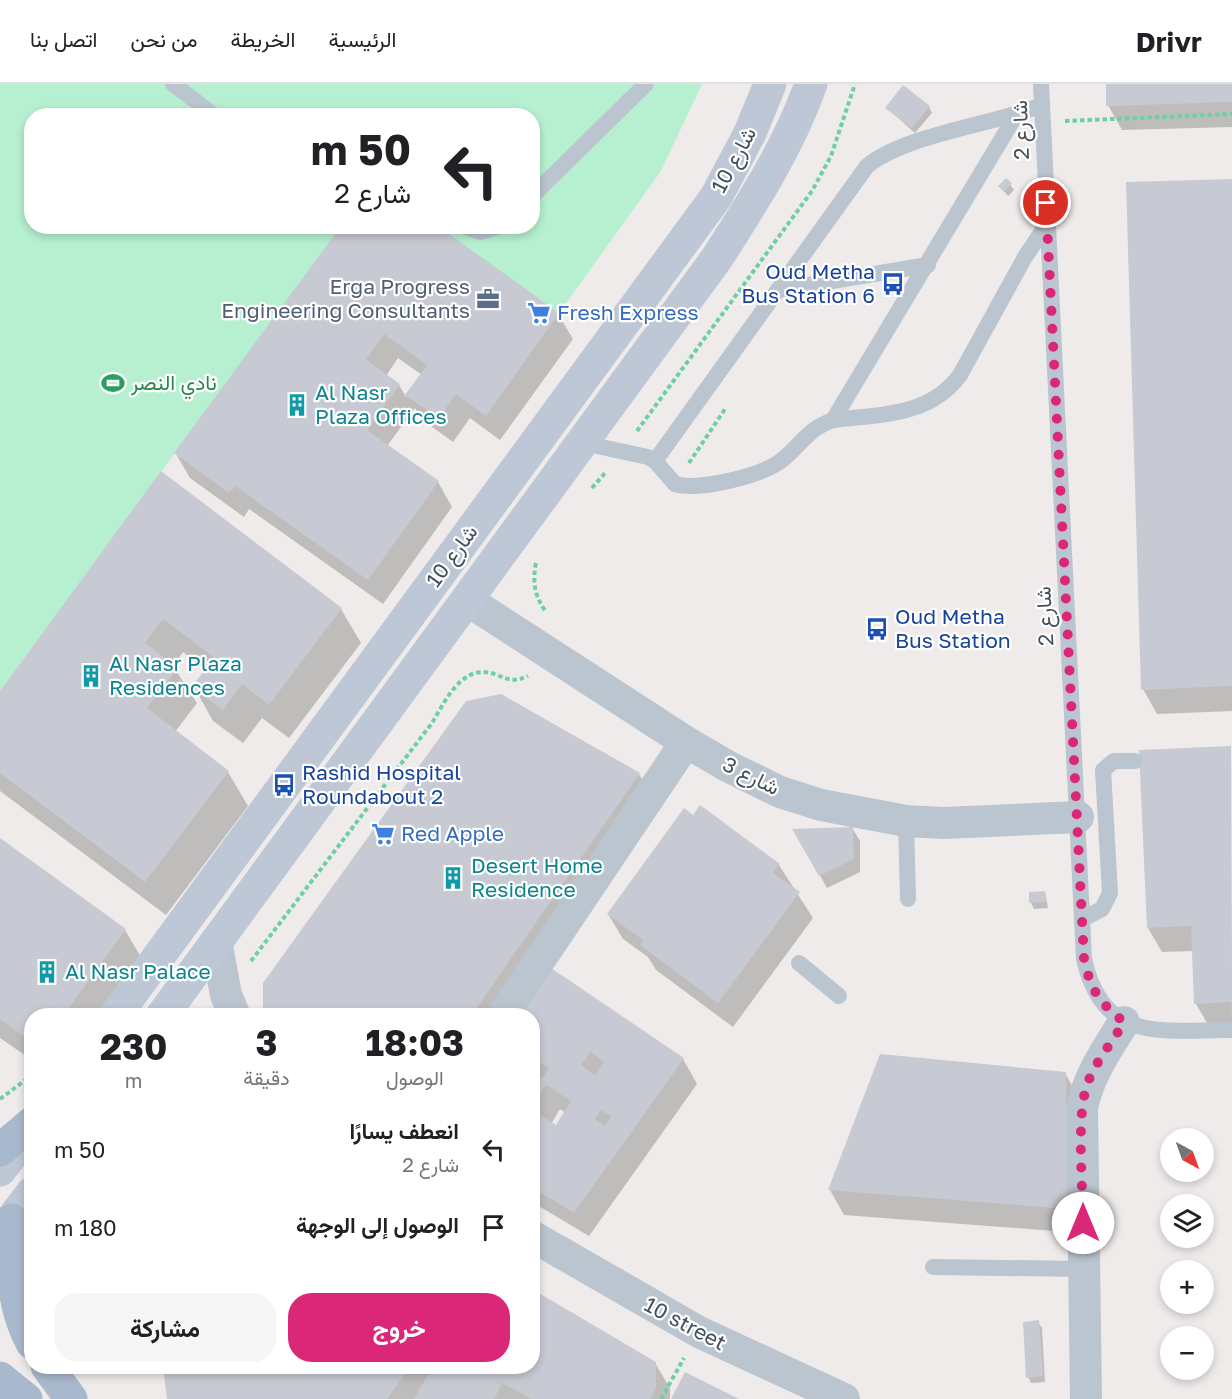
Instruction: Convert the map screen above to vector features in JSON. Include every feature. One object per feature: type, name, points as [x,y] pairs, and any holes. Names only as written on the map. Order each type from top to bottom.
[{"type":"main road","name":"شارع 10","points":[[120,1008],[716,196],[750,133],[770,84]]},
{"type":"main road","name":"شارع 10","points":[[168,1008],[717,258],[766,184],[798,119],[811,84]]},
{"type":"main road","points":[[0,1150],[24,1130]]},
{"type":"main road","points":[[0,1170],[24,1138]]},
{"type":"main road","points":[[24,1204],[6,1228],[15,1299],[24,1328]]},
{"type":"main road","points":[[53,1374],[71,1399]]},
{"type":"main road","points":[[0,1378],[26,1399]]},
{"type":"street","name":"شارع 3","points":[[467,600],[686,742],[729,768],[780,792],[821,805],[906,821],[945,823],[1078,817]]},
{"type":"street","points":[[507,1008],[686,742]]},
{"type":"street","points":[[216,941],[231,1005]]},
{"type":"street","points":[[1086,1399],[1082,1108],[1086,1086],[1124,1022]]},
{"type":"street","name":"10 street","points":[[540,1241],[699,1332],[844,1399]]},
{"type":"lane","points":[[173,84],[204,108]]},
{"type":"lane","points":[[540,188],[646,84]]},
{"type":"lane","name":"شارع 2","points":[[1041,84],[1084,959],[1090,984],[1104,1006],[1124,1022],[1154,1030],[1232,1030]]},
{"type":"lane","points":[[655,461],[854,180],[882,154],[1016,115],[1043,113]]},
{"type":"lane","points":[[832,420],[928,265],[1016,115]]},
{"type":"lane","points":[[583,443],[623,451],[655,461],[675,483],[699,487],[771,467],[809,431],[832,420],[917,408],[934,401],[949,390],[1047,224]]},
{"type":"lane","points":[[778,290],[928,265]]},
{"type":"lane","points":[[1082,919],[1102,909],[1110,893],[1103,770],[1114,761],[1135,761]]},
{"type":"lane","points":[[906,821],[908,899]]},
{"type":"lane","points":[[799,963],[838,996]]},
{"type":"lane","points":[[933,1267],[1083,1269]]},
{"type":"path","points":[[585,496],[623,451],[812,191],[838,138],[855,84]]},
{"type":"path","points":[[1043,113],[1232,114]]},
{"type":"path","points":[[231,1005],[432,723],[454,687],[463,679],[485,672],[506,680],[519,680],[533,671],[548,652],[560,633],[558,626],[546,612],[536,593],[534,580],[538,559]]},
{"type":"path","points":[[0,1099],[24,1081]]},
{"type":"path","points":[[0,1092],[7,1095]]},
{"type":"path","points":[[661,1399],[699,1332]]},
{"type":"green space","name":"نادي النصر","points":[[0,84],[702,84],[661,171],[559,313],[448,234],[540,234],[540,108],[24,108],[24,234],[336,234],[0,691]]},
{"type":"building","points":[[1106,84],[1232,84],[1232,102],[1106,106]]},
{"type":"building","points":[[903,85],[930,106],[912,128],[885,108]]},
{"type":"building","points":[[1006,178],[1012,183],[1004,192],[998,186]]},
{"type":"building","points":[[1232,179],[1232,686],[1141,690],[1126,182]]},
{"type":"building","name":"Al Nasr Plaza Offices","points":[[335,234],[449,234],[559,313],[486,416],[456,394],[439,418],[405,395],[427,365],[384,334],[366,360],[400,384],[367,430],[439,481],[368,580],[235,486],[229,493],[174,453]]},
{"type":"building","name":"Al Nasr Plaza Residences","points":[[161,471],[342,608],[269,705],[242,684],[223,710],[192,687],[214,657],[163,619],[145,643],[178,668],[147,708],[229,771],[145,882],[0,773],[0,691]]},
{"type":"building","name":"Desert Home Residence","points":[[501,694],[640,773],[477,1008],[263,1008],[263,983],[466,701]]},
{"type":"building","points":[[1231,746],[1232,1002],[1194,1004],[1191,926],[1147,928],[1139,750]]},
{"type":"building","points":[[700,805],[780,864],[773,873],[800,892],[718,1003],[640,945],[643,940],[607,914],[684,808],[693,815]]},
{"type":"building","points":[[853,827],[854,859],[819,876],[792,829]]},
{"type":"building","name":"Al Nasr Palace","points":[[0,838],[126,929],[69,1008],[24,1008],[24,1036],[0,1019]]},
{"type":"building","points":[[1045,891],[1046,902],[1029,903],[1029,892]]},
{"type":"building","points":[[548,966],[684,1058],[574,1213],[540,1192],[540,1115],[556,1125],[571,1101],[546,1085],[540,1094],[540,1077],[542,1078],[549,1068],[540,1062],[540,1008],[519,1008]],"holes":[[[591,1052],[604,1062],[595,1075],[581,1065]],[[601,1110],[611,1116],[605,1126],[595,1119]]]},
{"type":"building","points":[[880,1054],[1066,1072],[1067,1209],[828,1190]]},
{"type":"building","points":[[540,1294],[656,1362],[656,1388],[650,1399],[532,1399],[502,1383],[494,1399],[414,1399],[428,1374],[540,1374]]},
{"type":"building","points":[[1039,1320],[1043,1376],[1026,1378],[1023,1322]]},
{"type":"building","points":[[685,1372],[739,1399],[671,1399]]},
{"type":"building","points":[[164,1374],[405,1374],[387,1399],[167,1399]]},
{"type":"place","name":"Oud Metha Bus Station 6","points":[[893,284]]},
{"type":"place","name":"Erga Progress Engineering Consultants","points":[[488,299]]},
{"type":"place","name":"Fresh Express","points":[[539,313]]},
{"type":"place","name":"نادي النصر","points":[[113,383]]},
{"type":"place","name":"Al Nasr Plaza Offices","points":[[297,405]]},
{"type":"place","name":"Oud Metha Bus Station","points":[[877,629]]},
{"type":"place","name":"Al Nasr Plaza Residences","points":[[91,676]]},
{"type":"place","name":"Rashid Hospital Roundabout 2","points":[[284,785]]},
{"type":"place","name":"Red Apple","points":[[383,834]]},
{"type":"place","name":"Desert Home Residence","points":[[453,878]]},
{"type":"place","name":"Al Nasr Palace","points":[[47,972]]},
{"type":"route","points":[[1046,203],[1084,959],[1090,984],[1104,1006],[1124,1022],[1086,1086],[1082,1108],[1083,1223]]}]
